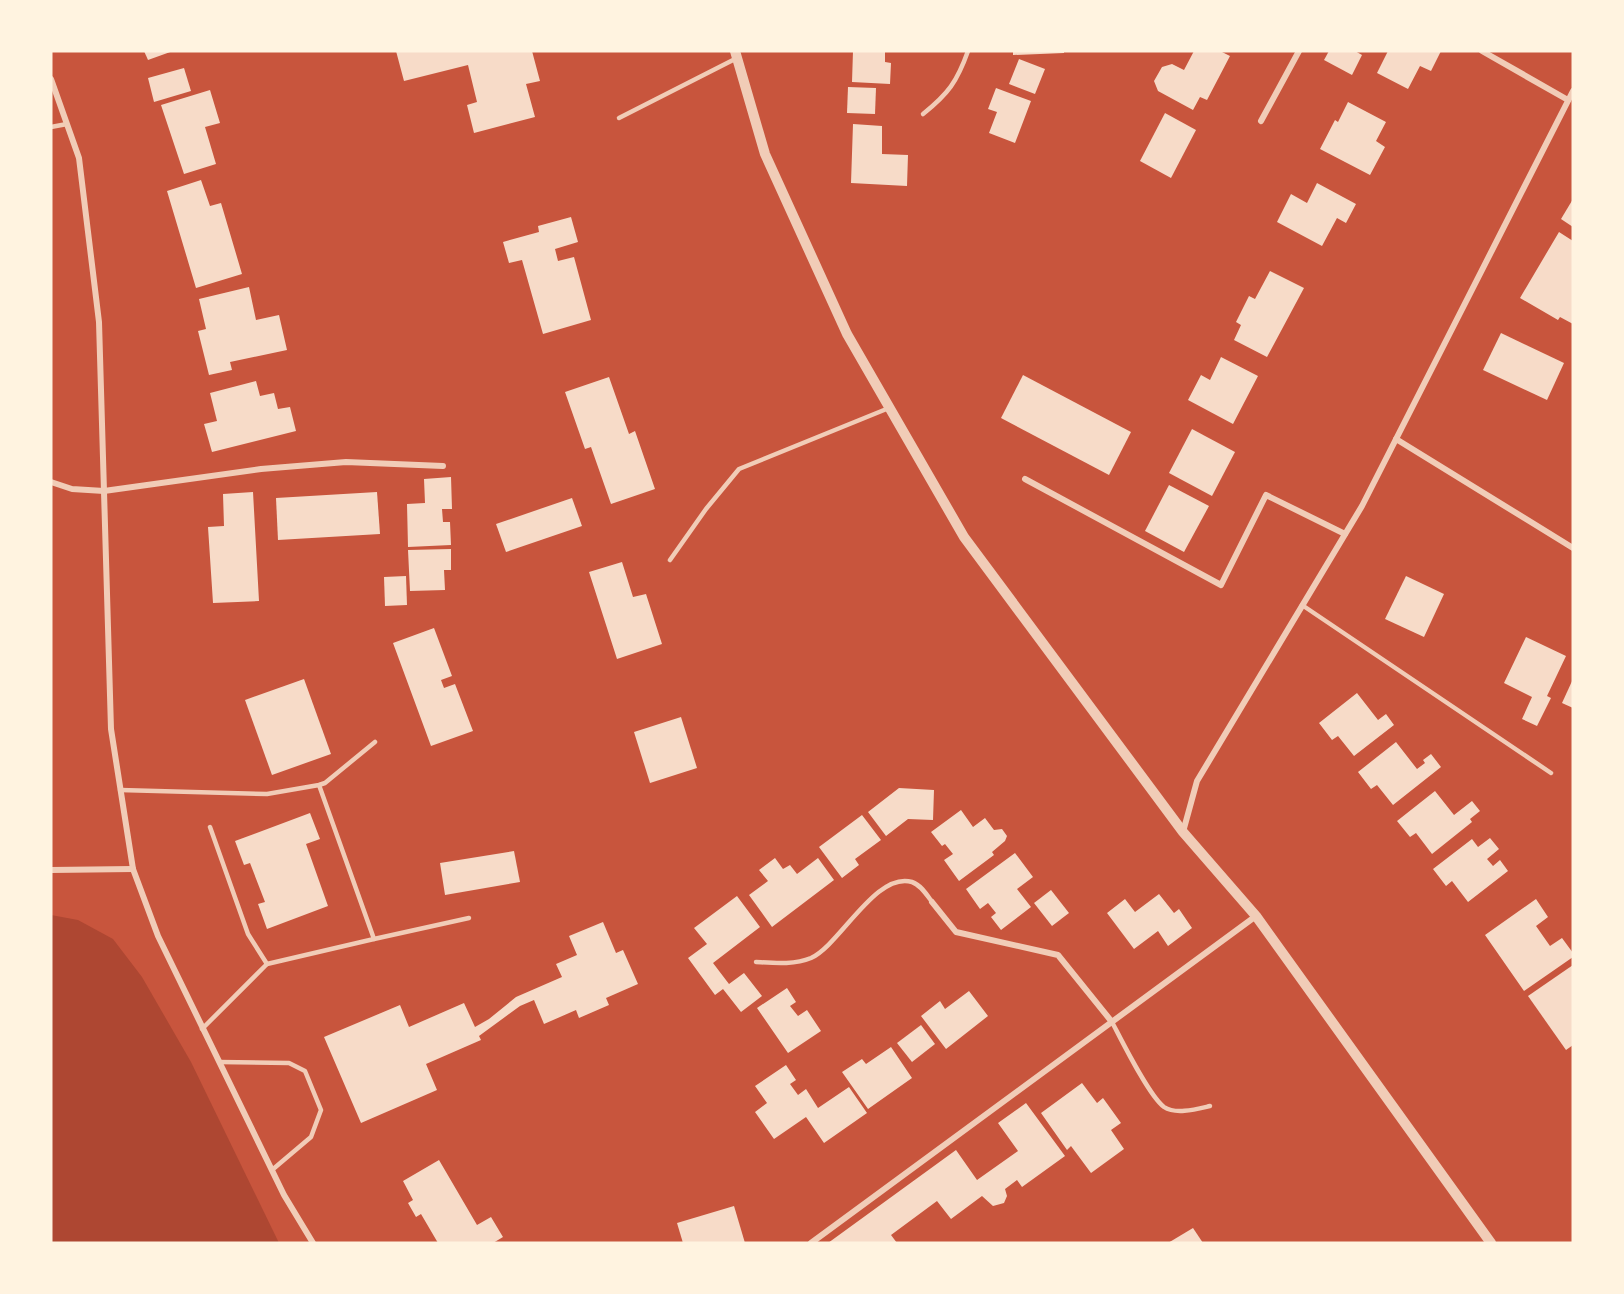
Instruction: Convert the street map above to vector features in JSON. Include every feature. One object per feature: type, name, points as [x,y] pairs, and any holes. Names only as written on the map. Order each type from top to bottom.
[{"type":"street","points":[[1261,121],[1299,51]]},
{"type":"street","points":[[1482,51],[1568,100]]},
{"type":"street","points":[[736,55],[765,154],[847,334],[964,537],[1183,832],[1256,916],[1491,1243]]},
{"type":"street","points":[[51,79],[79,158],[99,322],[111,729],[133,869],[158,936],[202,1029],[272,1170],[313,1243]]},
{"type":"street","points":[[1183,832],[1197,781],[1362,506],[1573,91]]},
{"type":"street","points":[[1396,439],[1573,548]]},
{"type":"street","points":[[51,482],[72,489],[104,491],[261,469],[346,462],[443,466]]},
{"type":"street","points":[[1025,478],[1221,585],[1266,495],[1345,534]]},
{"type":"street","points":[[51,870],[133,869]]},
{"type":"street","points":[[932,902],[956,932],[1058,955],[1112,1022]]},
{"type":"street","points":[[811,1243],[1256,916]]},
{"type":"lane","points":[[923,114],[945,96],[961,71],[968,51]]},
{"type":"lane","points":[[619,118],[736,55]]},
{"type":"lane","points":[[51,127],[67,124]]},
{"type":"lane","points":[[670,560],[706,509],[740,469],[889,408]]},
{"type":"lane","points":[[1302,605],[1551,773]]},
{"type":"lane","points":[[120,790],[267,794],[319,785],[325,783],[375,742]]},
{"type":"lane","points":[[319,785],[374,939]]},
{"type":"lane","points":[[210,827],[248,934],[267,964]]},
{"type":"lane","points":[[756,962],[782,963],[812,957],[827,946],[870,900],[890,886],[901,882],[913,882],[932,902]]},
{"type":"lane","points":[[202,1029],[267,964],[469,918]]},
{"type":"lane","points":[[1112,1022],[1154,1096],[1165,1107],[1176,1111],[1210,1106]]},
{"type":"lane","points":[[219,1062],[289,1063],[305,1071],[321,1110],[311,1137],[272,1170]]},
{"type":"shaded area","points":[[51,915],[78,920],[113,939],[142,977],[191,1062],[279,1243],[51,1243]]},
{"type":"building","points":[[144,51],[173,51],[148,60]]},
{"type":"building","points":[[396,51],[532,51],[540,81],[526,84],[535,117],[474,133],[467,105],[477,102],[468,65],[404,81]]},
{"type":"building","points":[[853,51],[885,51],[885,62],[891,63],[890,84],[852,82]]},
{"type":"building","points":[[1013,51],[1064,51],[1064,53],[1013,55]]},
{"type":"building","points":[[1194,51],[1220,51],[1230,56],[1207,100],[1200,97],[1193,110],[1158,91],[1154,81],[1162,67],[1172,64],[1184,70]]},
{"type":"building","points":[[1329,51],[1355,51],[1362,55],[1352,75],[1324,60]]},
{"type":"building","points":[[1388,51],[1441,51],[1431,71],[1420,66],[1408,89],[1377,73]]},
{"type":"building","points":[[1019,59],[1045,69],[1035,94],[1009,84]]},
{"type":"building","points":[[184,68],[191,91],[154,102],[148,78]]},
{"type":"building","points":[[848,87],[876,88],[875,114],[847,113]]},
{"type":"building","points":[[996,88],[1031,101],[1015,143],[989,133],[997,112],[988,109]]},
{"type":"building","points":[[210,90],[220,123],[205,127],[216,164],[184,174],[161,105]]},
{"type":"building","points":[[1348,102],[1386,122],[1376,141],[1385,147],[1370,175],[1320,149],[1335,120],[1338,122]]},
{"type":"building","points":[[1165,113],[1196,130],[1171,178],[1140,161]]},
{"type":"building","points":[[853,124],[882,126],[882,154],[908,155],[907,186],[851,183]]},
{"type":"building","points":[[201,180],[210,206],[221,203],[242,274],[196,288],[167,191]]},
{"type":"building","points":[[1317,183],[1356,204],[1346,223],[1337,218],[1322,246],[1277,222],[1291,194],[1307,203]]},
{"type":"building","points":[[1573,199],[1573,227],[1561,219]]},
{"type":"building","points":[[571,217],[578,242],[555,249],[558,261],[574,257],[591,320],[543,334],[522,260],[509,263],[503,242],[539,232],[538,226]]},
{"type":"building","points":[[1559,232],[1573,241],[1573,324],[1560,317],[1558,320],[1520,298]]},
{"type":"building","points":[[1270,271],[1304,288],[1267,357],[1234,340],[1241,325],[1236,322],[1249,296],[1255,299]]},
{"type":"building","points":[[249,287],[256,320],[279,315],[287,350],[230,362],[232,370],[209,375],[198,331],[206,329],[199,299]]},
{"type":"building","points":[[1501,333],[1564,363],[1547,400],[1483,370]]},
{"type":"building","points":[[1221,357],[1258,376],[1233,424],[1188,400],[1201,375],[1210,380]]},
{"type":"building","points":[[1023,375],[1131,432],[1109,475],[1001,418]]},
{"type":"building","points":[[609,377],[629,434],[635,431],[655,489],[611,504],[591,447],[585,449],[565,392]]},
{"type":"building","points":[[256,381],[260,396],[274,393],[278,409],[290,407],[296,431],[212,452],[204,424],[217,421],[210,393]]},
{"type":"building","points":[[1192,429],[1235,452],[1212,496],[1169,473]]},
{"type":"building","points":[[451,477],[452,509],[442,509],[443,522],[450,522],[451,545],[408,547],[407,504],[425,503],[424,479]]},
{"type":"building","points":[[1169,485],[1209,506],[1184,552],[1145,531]]},
{"type":"building","points":[[253,492],[259,601],[213,603],[208,527],[224,526],[223,494]]},
{"type":"building","points":[[377,492],[380,534],[278,540],[276,498]]},
{"type":"building","points":[[572,498],[582,526],[506,552],[496,524]]},
{"type":"building","points":[[451,549],[451,570],[444,570],[445,590],[410,591],[408,550]]},
{"type":"building","points":[[622,562],[633,597],[646,594],[662,644],[617,659],[589,572]]},
{"type":"building","points":[[406,576],[407,605],[385,606],[384,577]]},
{"type":"building","points":[[1406,576],[1444,594],[1424,637],[1385,619]]},
{"type":"building","points":[[434,628],[452,676],[441,680],[444,688],[455,684],[473,731],[431,746],[393,643]]},
{"type":"building","points":[[1526,637],[1566,656],[1547,696],[1551,698],[1537,726],[1522,719],[1532,697],[1504,683]]},
{"type":"building","points":[[304,679],[331,754],[272,775],[245,700]]},
{"type":"building","points":[[1573,679],[1573,708],[1562,703]]},
{"type":"building","points":[[1357,693],[1378,720],[1386,714],[1394,725],[1354,756],[1338,736],[1332,740],[1319,723]]},
{"type":"building","points":[[681,717],[697,768],[650,783],[634,732]]},
{"type":"building","points":[[1396,742],[1417,769],[1431,754],[1441,767],[1393,805],[1377,785],[1371,789],[1358,772]]},
{"type":"building","points":[[899,788],[934,790],[933,820],[908,819],[886,836],[868,812]]},
{"type":"building","points":[[1435,791],[1454,815],[1472,801],[1480,811],[1470,819],[1472,822],[1432,854],[1416,833],[1410,837],[1397,821]]},
{"type":"building","points":[[961,810],[973,827],[985,818],[994,830],[1002,829],[1007,836],[1005,841],[992,852],[994,855],[959,881],[944,860],[953,854],[945,844],[942,846],[931,832]]},
{"type":"building","points":[[310,813],[320,839],[306,844],[328,906],[267,929],[258,904],[265,902],[250,863],[244,865],[235,841]]},
{"type":"building","points":[[862,815],[881,840],[855,859],[859,865],[842,878],[819,847]]},
{"type":"building","points":[[1490,838],[1499,849],[1487,859],[1493,866],[1500,860],[1508,871],[1468,902],[1452,881],[1446,886],[1433,869],[1472,839],[1478,847]]},
{"type":"building","points":[[514,851],[520,882],[445,895],[440,863]]},
{"type":"building","points":[[1015,853],[1033,877],[1017,889],[1031,907],[1001,930],[991,917],[996,913],[988,903],[980,909],[966,889]]},
{"type":"building","points":[[775,858],[783,869],[790,865],[797,874],[818,858],[834,880],[772,927],[749,895],[768,881],[759,870]]},
{"type":"building","points":[[1051,890],[1069,913],[1052,926],[1034,903]]},
{"type":"building","points":[[1159,894],[1174,913],[1179,909],[1192,928],[1168,946],[1158,931],[1134,949],[1107,913],[1125,899],[1135,912]]},
{"type":"building","points":[[737,896],[760,927],[713,963],[729,984],[744,973],[762,996],[741,1012],[723,989],[715,995],[688,958],[707,944],[694,928]]},
{"type":"building","points":[[1536,899],[1548,917],[1536,926],[1550,946],[1562,938],[1573,953],[1573,957],[1524,991],[1485,935]]},
{"type":"building","points":[[603,922],[616,953],[623,950],[638,984],[606,998],[609,1005],[579,1018],[576,1010],[544,1024],[534,1000],[520,1006],[479,1036],[481,1040],[426,1064],[437,1090],[361,1123],[324,1037],[400,1005],[409,1027],[464,1003],[475,1027],[489,1019],[516,997],[562,977],[556,964],[577,955],[569,936]]},
{"type":"building","points":[[1573,965],[1573,1045],[1566,1050],[1528,996]]},
{"type":"building","points":[[787,988],[796,1002],[790,1006],[798,1016],[807,1010],[821,1031],[788,1053],[757,1008]]},
{"type":"building","points":[[969,991],[988,1016],[946,1049],[921,1016],[940,1001],[945,1009]]},
{"type":"building","points":[[921,1025],[935,1044],[912,1062],[897,1043]]},
{"type":"building","points":[[891,1047],[912,1078],[868,1109],[842,1072],[862,1059],[866,1064]]},
{"type":"building","points":[[786,1065],[796,1080],[790,1084],[798,1095],[806,1089],[818,1108],[849,1087],[867,1113],[824,1143],[806,1117],[774,1139],[755,1112],[767,1103],[755,1086]]},
{"type":"building","points":[[1082,1083],[1097,1103],[1103,1098],[1121,1123],[1111,1130],[1124,1149],[1091,1173],[1071,1146],[1067,1150],[1041,1113]]},
{"type":"building","points":[[1026,1103],[1065,1156],[1022,1187],[1017,1180],[1005,1189],[1007,1196],[1004,1203],[993,1206],[982,1196],[951,1219],[937,1201],[891,1235],[897,1243],[828,1243],[956,1150],[977,1180],[1018,1151],[998,1123]]},
{"type":"building","points":[[439,1160],[477,1225],[491,1217],[503,1237],[493,1243],[438,1243],[421,1214],[416,1217],[408,1203],[413,1200],[403,1181]]},
{"type":"building","points":[[734,1206],[745,1243],[683,1243],[677,1223]]},
{"type":"building","points":[[1193,1228],[1203,1243],[1168,1243]]}]
